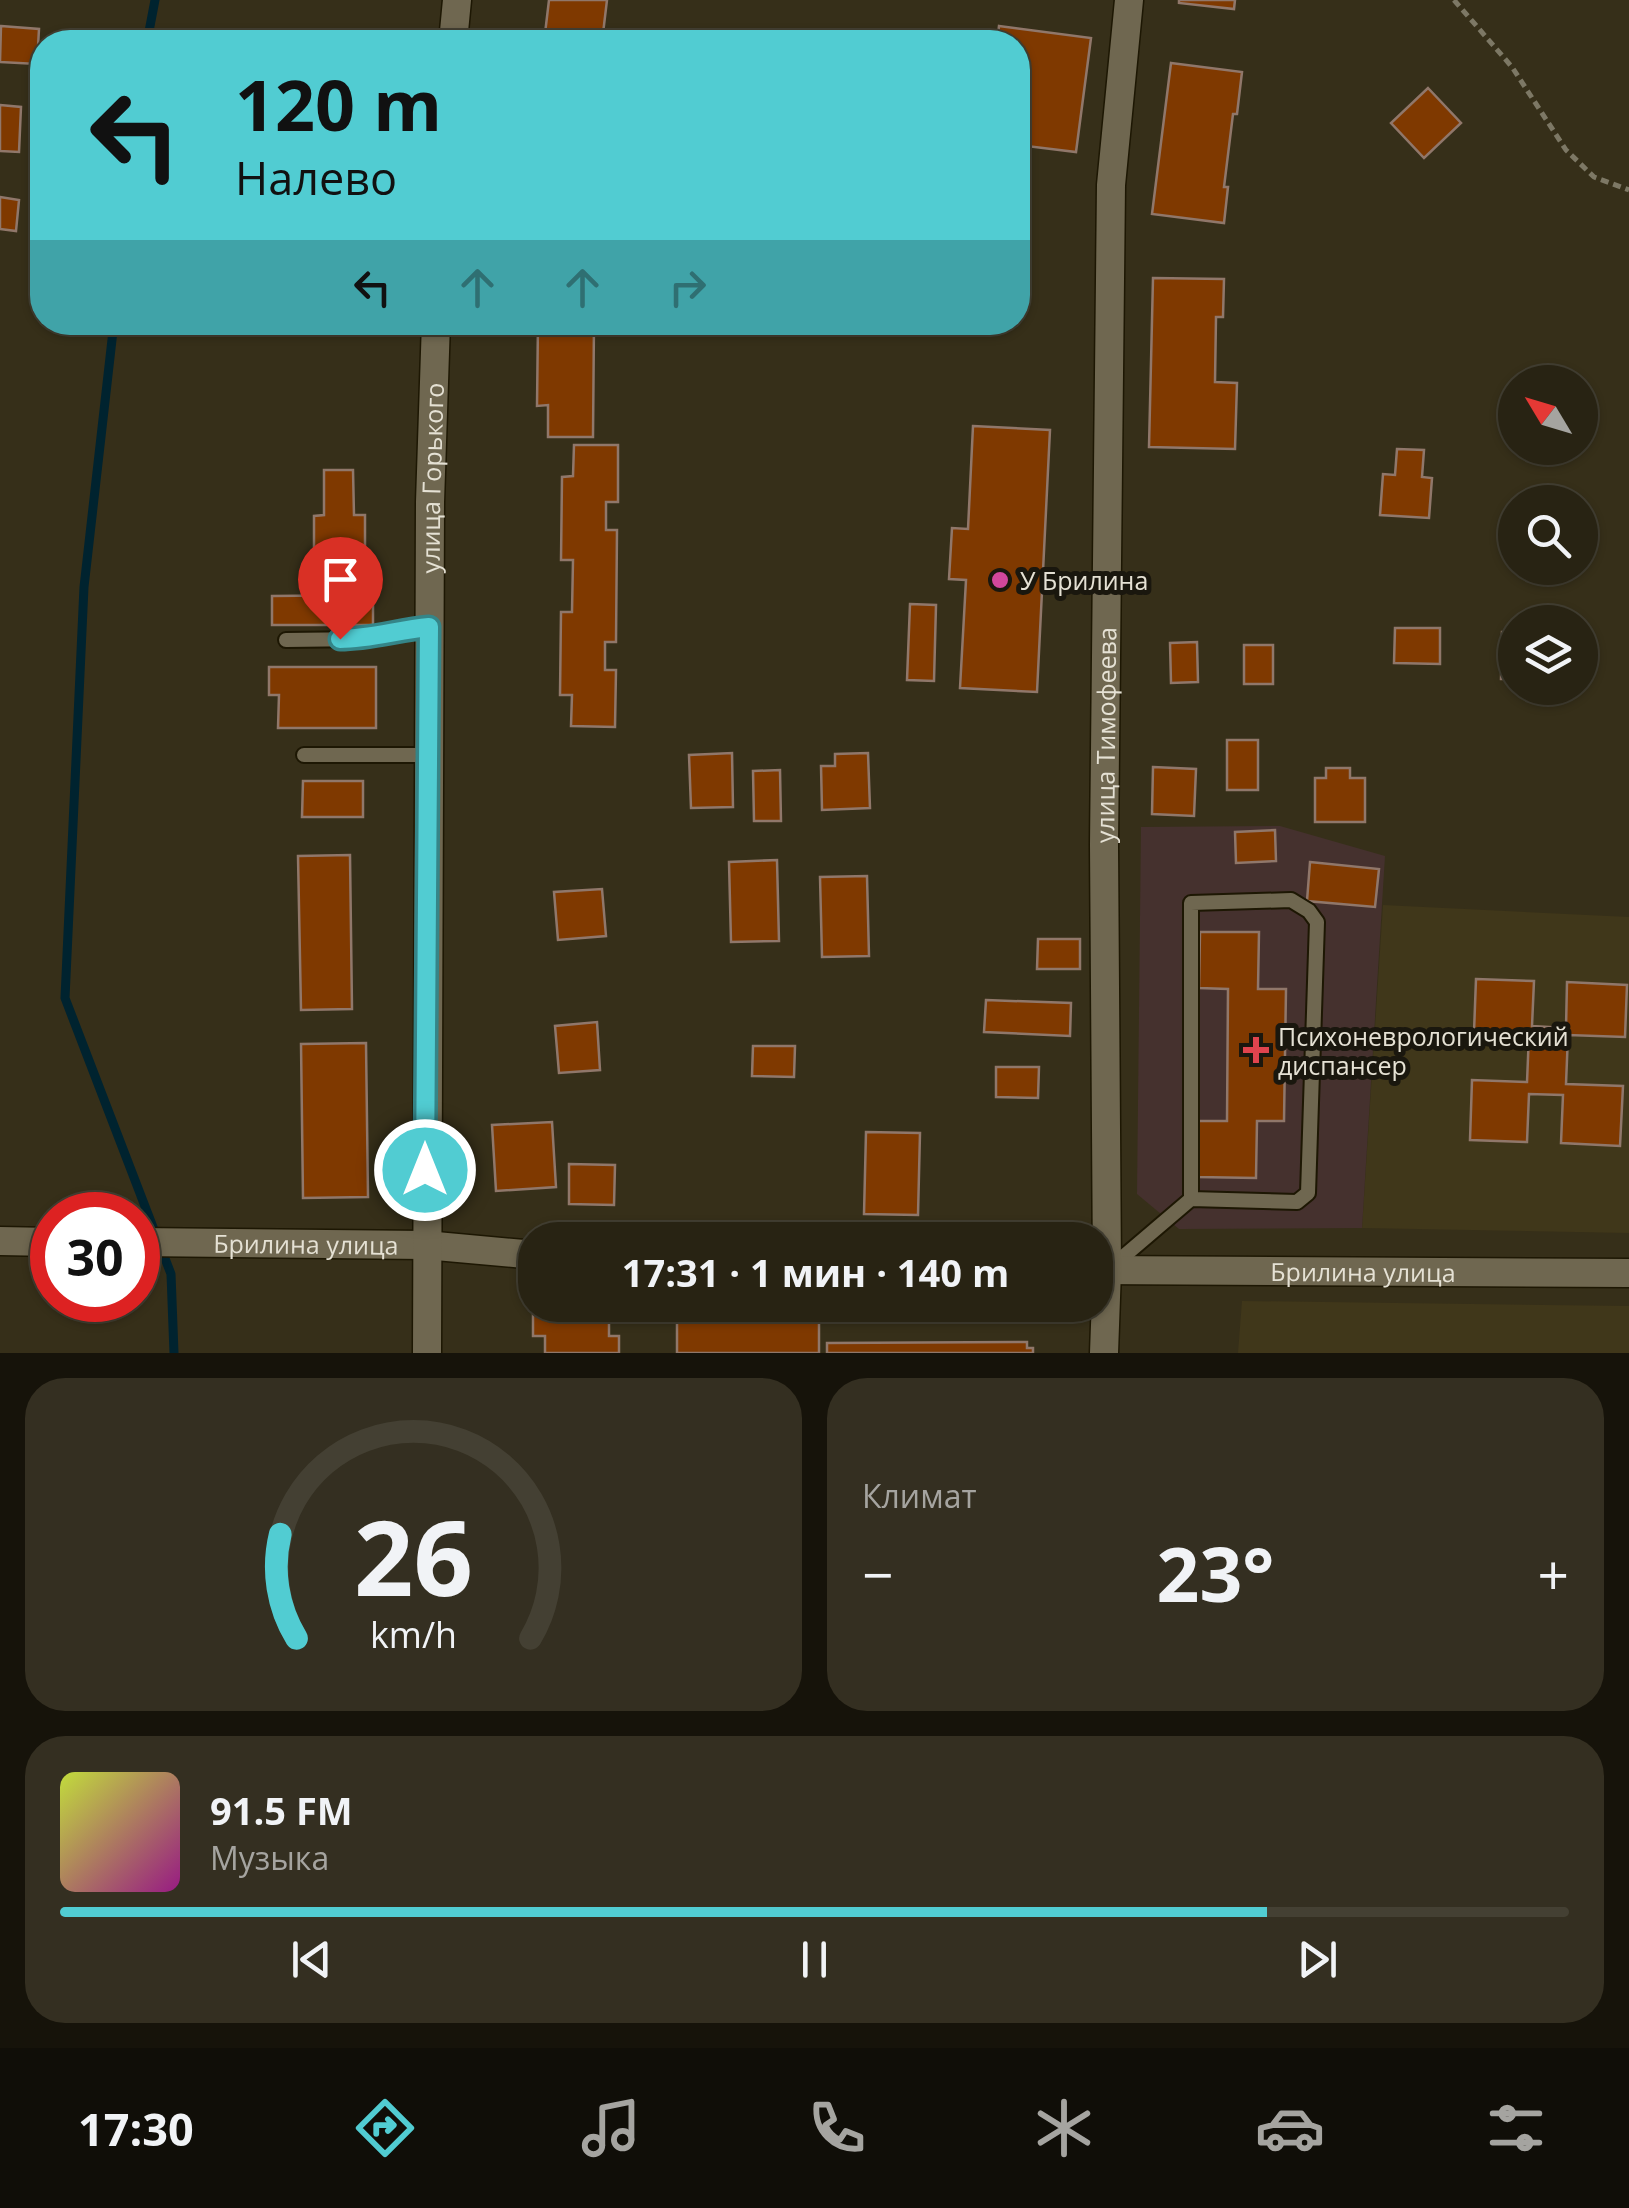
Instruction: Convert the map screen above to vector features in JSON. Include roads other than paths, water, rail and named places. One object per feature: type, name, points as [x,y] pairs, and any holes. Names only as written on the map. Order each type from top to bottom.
[{"type":"street","points":[[453,30],[456,0]]},
{"type":"street","name":"улица Тимофеева","points":[[1101,1222],[1111,185],[1129,0]]},
{"type":"street","name":"улица Горького","points":[[427,1353],[429,627],[436,335]]},
{"type":"street","points":[[0,1241],[30,1242]]},
{"type":"street","name":"Брилина улица","points":[[160,1242],[425,1244],[518,1253]]},
{"type":"street","name":"Брилина улица","points":[[1113,1270],[1629,1274]]},
{"type":"street","name":"улица Тимофеева","points":[[1103,1322],[1104,1353]]},
{"type":"lane","points":[[286,640],[366,639],[429,627]]},
{"type":"lane","points":[[304,755],[428,755]]},
{"type":"lane","points":[[1113,1261],[1191,1199],[1297,1202],[1308,1193],[1317,922],[1309,911],[1291,900],[1191,903],[1191,1199]]},
{"type":"waterway","points":[[149,30],[155,0]]},
{"type":"waterway","points":[[113,335],[84,587],[65,998],[171,1274],[174,1353]]},
{"type":"place","name":"У Брилина","points":[[1000,580]]},
{"type":"place","name":"Психоневрологический диспансер","points":[[1256,1050]]}]
